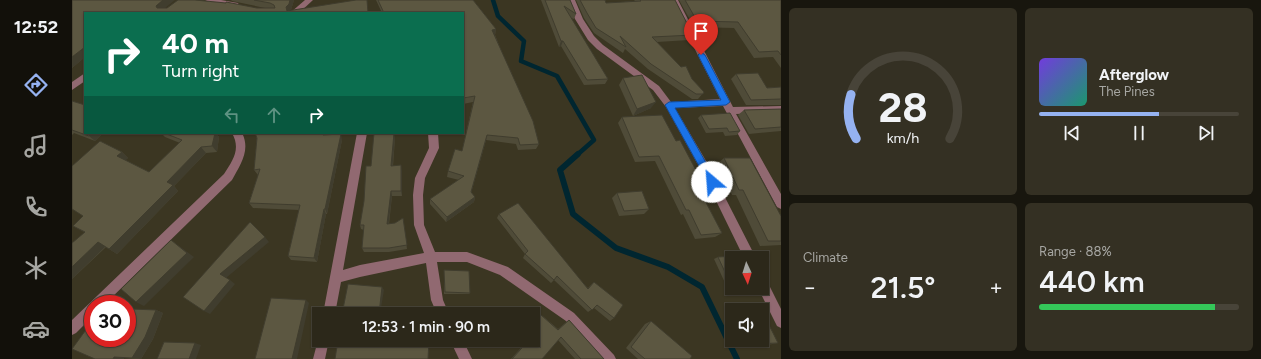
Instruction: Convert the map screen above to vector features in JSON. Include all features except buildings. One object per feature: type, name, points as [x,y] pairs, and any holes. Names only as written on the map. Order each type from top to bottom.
[{"type":"street","points":[[209,0],[244,7]]},
{"type":"street","points":[[295,12],[309,0]]},
{"type":"street","points":[[571,0],[579,19],[591,38],[600,47],[656,88],[669,105],[706,169],[747,251]]},
{"type":"street","points":[[674,0],[728,106],[781,204]]},
{"type":"street","points":[[72,87],[84,78]]},
{"type":"street","points":[[669,105],[781,109]]},
{"type":"street","points":[[107,295],[228,177],[241,156],[241,146],[237,134]]},
{"type":"street","points":[[330,307],[362,134]]},
{"type":"street","points":[[433,134],[434,148],[420,178],[418,195],[419,225],[431,257],[437,300],[440,307]]},
{"type":"street","points":[[336,278],[360,271],[431,257],[467,257],[504,271],[570,317],[610,359]]},
{"type":"street","points":[[768,295],[781,322]]},
{"type":"street","points":[[72,329],[84,317]]},
{"type":"street","points":[[319,359],[322,347]]},
{"type":"street","points":[[460,347],[466,359]]},
{"type":"waterway","points":[[493,0],[498,16],[524,41],[521,61],[557,76],[594,140],[577,155]]},
{"type":"waterway","points":[[578,154],[560,170],[573,214],[616,248],[668,267],[702,287],[737,359]]},
{"type":"route","points":[[701,55],[726,102],[669,105],[712,182]]}]
